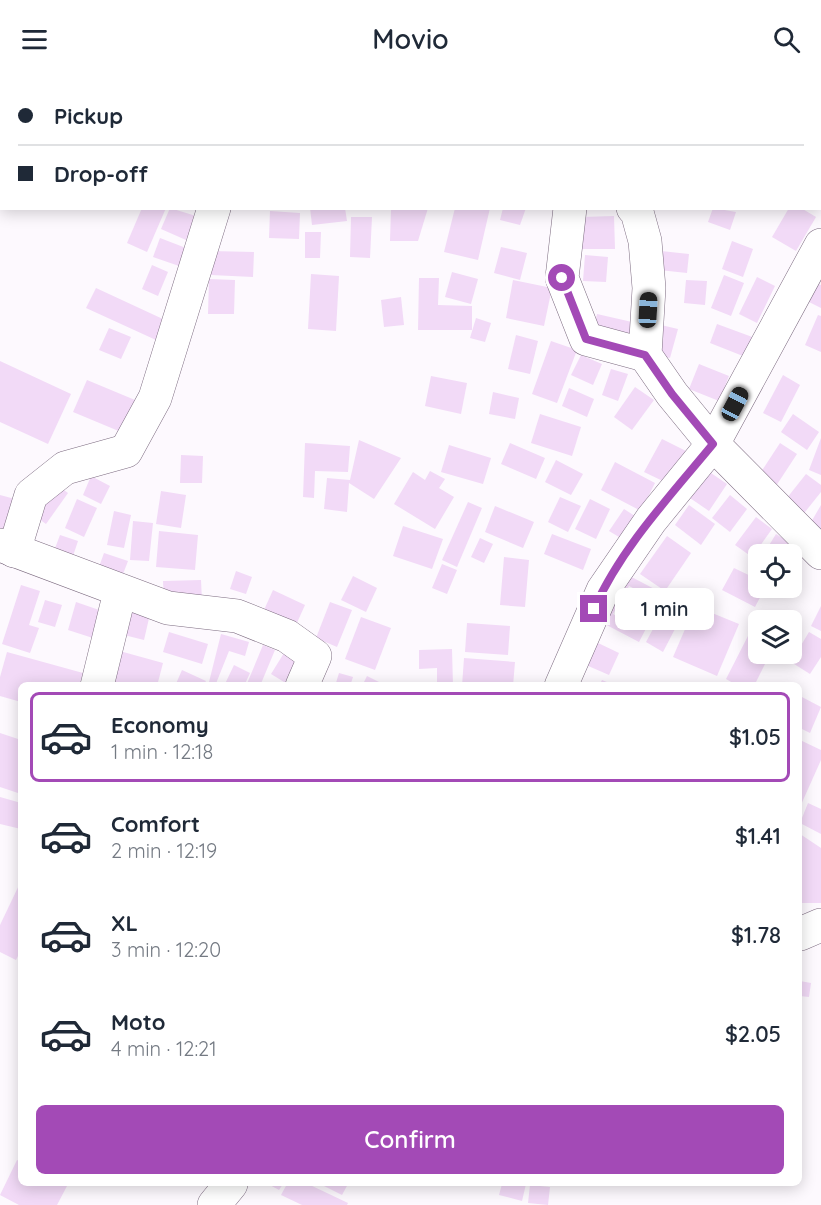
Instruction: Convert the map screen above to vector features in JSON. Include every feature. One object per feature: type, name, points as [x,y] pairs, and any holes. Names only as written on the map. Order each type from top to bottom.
[{"type":"street","points":[[213,210],[155,398],[126,451],[65,468],[31,495],[7,548],[168,608],[237,616],[287,636],[315,656],[304,682]]},
{"type":"street","points":[[570,210],[562,278],[586,339],[645,355]]},
{"type":"street","points":[[635,210],[645,241],[649,288],[645,355],[672,394],[713,444],[821,553]]},
{"type":"street","points":[[563,682],[603,591],[651,520],[713,444],[821,245]]},
{"type":"street","points":[[98,682],[120,592]]},
{"type":"street","points":[[802,933],[821,925]]},
{"type":"street","points":[[214,1205],[229,1186]]},
{"type":"building","points":[[141,210],[165,210],[147,252],[127,243]]},
{"type":"building","points":[[169,210],[196,216],[186,240],[161,229]]},
{"type":"building","points":[[310,210],[345,210],[347,221],[312,225]]},
{"type":"building","points":[[391,210],[427,210],[418,241],[390,241]]},
{"type":"building","points":[[454,210],[490,210],[478,260],[444,252]]},
{"type":"building","points":[[502,210],[525,210],[520,225],[500,220]]},
{"type":"building","points":[[712,210],[736,212],[730,230],[708,222]]},
{"type":"building","points":[[788,210],[804,210],[816,217],[796,251],[772,237]]},
{"type":"building","points":[[270,211],[300,213],[299,239],[269,238]]},
{"type":"building","points":[[614,216],[615,249],[582,249],[581,217]]},
{"type":"building","points":[[351,217],[372,217],[370,258],[350,257]]},
{"type":"building","points":[[305,232],[321,232],[320,258],[305,258]]},
{"type":"building","points":[[160,238],[186,248],[179,266],[153,257]]},
{"type":"building","points":[[732,241],[753,249],[743,277],[722,269]]},
{"type":"building","points":[[501,247],[527,253],[520,280],[494,273]]},
{"type":"building","points":[[211,251],[254,252],[253,277],[211,275]]},
{"type":"building","points":[[661,251],[689,254],[687,273],[659,270]]},
{"type":"building","points":[[585,255],[608,257],[606,282],[583,281]]},
{"type":"building","points":[[152,265],[168,272],[158,296],[142,289]]},
{"type":"building","points":[[452,272],[478,279],[471,304],[445,297]]},
{"type":"building","points":[[311,274],[339,276],[336,331],[308,329]]},
{"type":"building","points":[[724,275],[744,283],[731,316],[711,308]]},
{"type":"building","points":[[757,277],[775,286],[757,323],[739,314]]},
{"type":"building","points":[[419,278],[439,278],[438,305],[472,306],[472,330],[418,330]]},
{"type":"building","points":[[209,279],[235,280],[234,314],[208,314]]},
{"type":"building","points":[[513,280],[552,288],[544,326],[506,318]]},
{"type":"building","points":[[686,280],[707,281],[705,305],[684,303]]},
{"type":"building","points":[[818,284],[821,285],[821,308],[809,302]]},
{"type":"building","points":[[96,288],[165,320],[156,340],[86,308]]},
{"type":"building","points":[[401,297],[404,325],[384,327],[381,300]]},
{"type":"building","points":[[597,314],[632,322],[628,340],[593,332]]},
{"type":"building","points":[[818,315],[821,316],[821,352],[805,345]]},
{"type":"building","points":[[476,318],[491,323],[485,342],[470,338]]},
{"type":"building","points":[[717,324],[755,338],[748,358],[710,343]]},
{"type":"building","points":[[661,325],[678,329],[670,358],[653,354]]},
{"type":"building","points":[[109,328],[131,337],[121,359],[99,350]]},
{"type":"building","points":[[516,335],[538,341],[530,374],[508,369]]},
{"type":"building","points":[[551,341],[577,350],[557,403],[532,394]]},
{"type":"building","points":[[581,355],[602,364],[593,385],[571,375]]},
{"type":"building","points":[[0,361],[71,394],[48,444],[0,422]]},
{"type":"building","points":[[699,364],[729,376],[719,401],[689,389]]},
{"type":"building","points":[[611,369],[628,374],[618,401],[602,395]]},
{"type":"building","points":[[783,375],[800,385],[781,422],[763,413]]},
{"type":"building","points":[[431,376],[467,383],[461,414],[425,406]]},
{"type":"building","points":[[87,380],[135,400],[121,432],[73,412]]},
{"type":"building","points":[[635,387],[654,400],[632,430],[614,417]]},
{"type":"building","points":[[569,388],[594,399],[587,417],[562,406]]},
{"type":"building","points":[[493,392],[519,398],[515,419],[489,414]]},
{"type":"building","points":[[540,414],[581,427],[572,456],[531,443]]},
{"type":"building","points":[[793,414],[819,432],[807,450],[781,432]]},
{"type":"building","points":[[821,438],[821,475],[809,470]]},
{"type":"building","points":[[662,439],[686,451],[669,484],[644,472]]},
{"type":"building","points":[[359,440],[401,458],[374,499],[349,483],[347,512],[324,509],[327,478],[350,480]]},
{"type":"building","points":[[305,443],[350,446],[348,472],[315,471],[314,498],[303,497]]},
{"type":"building","points":[[510,443],[545,458],[536,479],[501,464]]},
{"type":"building","points":[[780,443],[797,454],[774,489],[757,478]]},
{"type":"building","points":[[449,445],[491,458],[483,484],[441,472]]},
{"type":"building","points":[[181,455],[203,456],[202,483],[180,483]]},
{"type":"building","points":[[556,460],[583,474],[571,495],[545,482]]},
{"type":"building","points":[[615,462],[655,483],[641,511],[601,490]]},
{"type":"building","points":[[430,471],[445,479],[439,488],[454,497],[435,529],[394,504],[413,472],[425,480]]},
{"type":"building","points":[[708,471],[727,484],[709,511],[690,498]]},
{"type":"building","points":[[806,474],[821,485],[821,492],[801,517],[783,503]]},
{"type":"building","points":[[91,476],[110,486],[101,504],[83,495]]},
{"type":"building","points":[[54,483],[68,493],[46,524],[32,514]]},
{"type":"building","points":[[161,491],[186,495],[181,528],[156,524]]},
{"type":"building","points":[[0,495],[15,499],[0,539]]},
{"type":"building","points":[[730,495],[747,509],[730,532],[712,518]]},
{"type":"building","points":[[560,497],[581,506],[568,532],[548,522]]},
{"type":"building","points":[[77,499],[97,508],[84,537],[65,528]]},
{"type":"building","points":[[590,499],[610,509],[596,539],[575,529]]},
{"type":"building","points":[[468,502],[482,508],[457,567],[442,560]]},
{"type":"building","points":[[689,505],[715,524],[701,545],[675,525]]},
{"type":"building","points":[[821,505],[821,537],[807,529]]},
{"type":"building","points":[[495,506],[534,522],[523,548],[485,532]]},
{"type":"building","points":[[624,509],[638,518],[624,540],[609,531]]},
{"type":"building","points":[[114,511],[131,515],[124,548],[107,545]]},
{"type":"building","points":[[756,517],[772,529],[761,544],[748,544],[748,554],[735,545]]},
{"type":"building","points":[[133,521],[153,523],[149,561],[130,560]]},
{"type":"building","points":[[403,526],[443,539],[432,569],[393,556]]},
{"type":"building","points":[[159,531],[198,535],[195,570],[156,567]]},
{"type":"building","points":[[552,534],[591,549],[583,570],[544,554]]},
{"type":"building","points":[[776,534],[791,543],[790,544],[770,544]]},
{"type":"building","points":[[60,535],[78,541],[70,565],[51,559]]},
{"type":"building","points":[[667,536],[691,553],[665,591],[640,574]]},
{"type":"building","points":[[480,538],[493,544],[484,563],[471,557]]},
{"type":"building","points":[[104,553],[128,561],[120,582],[96,575]]},
{"type":"building","points":[[504,557],[529,560],[525,607],[500,605]]},
{"type":"building","points":[[442,564],[457,570],[447,594],[432,588]]},
{"type":"building","points":[[734,568],[748,575],[748,598],[760,598],[755,607],[722,590]]},
{"type":"building","points":[[236,571],[252,577],[246,594],[230,589]]},
{"type":"building","points":[[622,572],[664,594],[639,642],[597,620]],"holes":[[[629,586],[645,594],[630,624],[613,614]]]},
{"type":"building","points":[[353,576],[377,588],[366,612],[341,600]]},
{"type":"building","points":[[201,580],[202,601],[164,602],[163,581]]},
{"type":"building","points":[[21,585],[40,591],[29,625],[39,628],[30,653],[2,644]]},
{"type":"building","points":[[273,590],[305,605],[296,625],[264,610]]},
{"type":"building","points":[[674,590],[691,598],[663,652],[646,642]]},
{"type":"building","points":[[45,600],[62,605],[55,627],[38,622]]},
{"type":"building","points":[[76,602],[105,612],[96,639],[68,630]]},
{"type":"building","points":[[330,602],[352,610],[337,647],[316,638]]},
{"type":"building","points":[[695,606],[739,624],[717,676],[673,657]]},
{"type":"building","points":[[821,606],[821,631],[811,626]]},
{"type":"building","points":[[122,608],[150,614],[144,640],[116,633]]},
{"type":"building","points":[[361,617],[391,628],[375,670],[345,659]]},
{"type":"building","points":[[467,623],[510,626],[508,655],[465,652]]},
{"type":"building","points":[[169,632],[208,644],[202,664],[163,652]]},
{"type":"building","points":[[809,632],[821,639],[821,657],[810,674],[794,664],[802,664],[802,644]]},
{"type":"building","points":[[221,634],[249,642],[245,656],[229,651],[217,682],[209,682]]},
{"type":"building","points":[[748,636],[748,664],[765,664],[756,682],[731,682],[726,679]]},
{"type":"building","points":[[596,642],[619,653],[609,675],[586,665]]},
{"type":"building","points":[[263,645],[275,650],[262,682],[248,682]]},
{"type":"building","points":[[452,649],[453,682],[437,682],[437,668],[419,669],[419,650]]},
{"type":"building","points":[[116,650],[163,663],[158,682],[116,682],[107,679]]},
{"type":"building","points":[[7,652],[83,673],[80,682],[18,682],[18,701],[0,696],[0,677]]},
{"type":"building","points":[[284,653],[302,665],[291,682],[284,682],[271,674]]},
{"type":"building","points":[[464,658],[515,662],[513,682],[462,682]]},
{"type":"building","points":[[234,665],[250,673],[246,682],[226,682]]},
{"type":"building","points":[[182,670],[206,681],[205,682],[177,682]]},
{"type":"building","points":[[339,673],[353,677],[351,682],[336,682]]},
{"type":"building","points":[[367,676],[379,682],[364,682]]},
{"type":"building","points":[[802,697],[821,707],[810,733],[802,729]]},
{"type":"building","points":[[0,733],[18,739],[18,793],[0,787]]},
{"type":"building","points":[[802,741],[821,750],[821,760],[802,803]]},
{"type":"building","points":[[0,797],[18,802],[18,828],[0,824]]},
{"type":"building","points":[[808,803],[821,809],[821,834],[802,824]]},
{"type":"building","points":[[802,835],[821,848],[821,903],[802,903]]},
{"type":"building","points":[[18,887],[18,956],[16,960],[0,952],[0,925]]},
{"type":"building","points":[[802,981],[811,983],[809,997],[802,996]]},
{"type":"building","points":[[17,1160],[18,1186],[67,1186],[57,1205],[19,1205],[0,1195]]},
{"type":"building","points":[[286,1186],[312,1186],[348,1203],[347,1205],[302,1205],[281,1195]]},
{"type":"building","points":[[324,1186],[347,1186],[342,1195]]},
{"type":"building","points":[[501,1186],[526,1186],[522,1201],[499,1195]]},
{"type":"building","points":[[530,1186],[550,1187],[548,1205],[528,1203]]},
{"type":"route","points":[[562,278],[586,339],[645,355],[672,394],[713,444],[651,520],[603,591],[594,609]]}]
